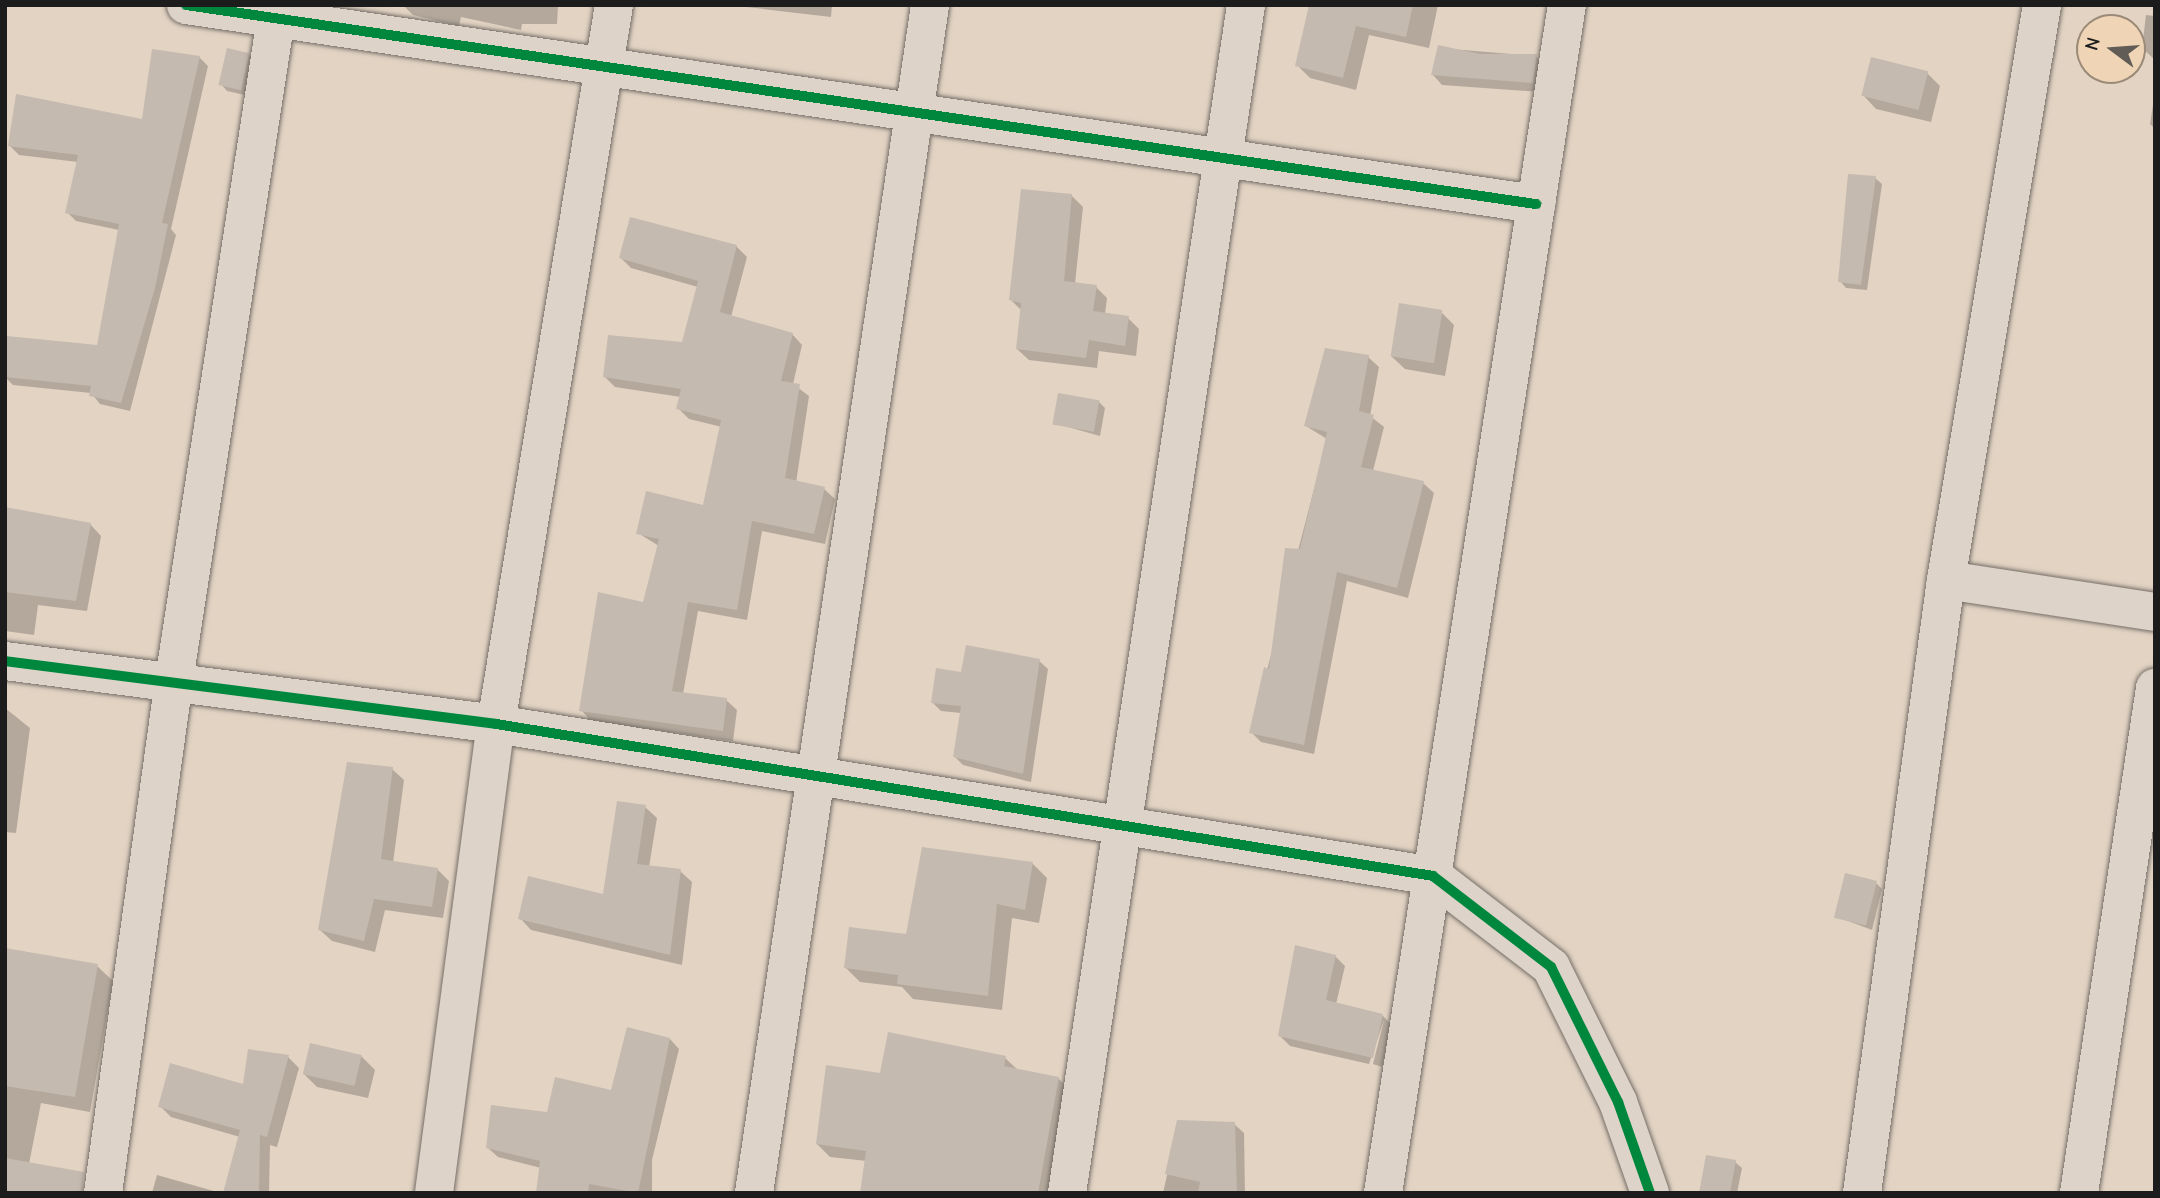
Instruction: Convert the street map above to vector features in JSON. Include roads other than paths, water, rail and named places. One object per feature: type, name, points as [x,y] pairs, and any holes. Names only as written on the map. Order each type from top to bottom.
[{"type":"street","points":[[186,5],[277,12],[912,116],[1224,155],[1536,204]]},
{"type":"street","points":[[434,1193],[496,724],[614,5]]},
{"type":"street","points":[[754,1193],[820,776],[912,116],[930,5]]},
{"type":"street","points":[[1067,1193],[1247,5]]},
{"type":"street","points":[[1383,1193],[1567,5]]},
{"type":"street","points":[[1862,1193],[1946,580],[2042,5]]},
{"type":"street","points":[[103,1193],[173,687],[277,12]]},
{"type":"street","points":[[1946,580],[2155,612]]},
{"type":"street","points":[[5,661],[173,687],[496,724],[1433,876],[1551,967],[1618,1102],[1650,1193]]},
{"type":"street","points":[[2078,1193],[2155,688]]}]
